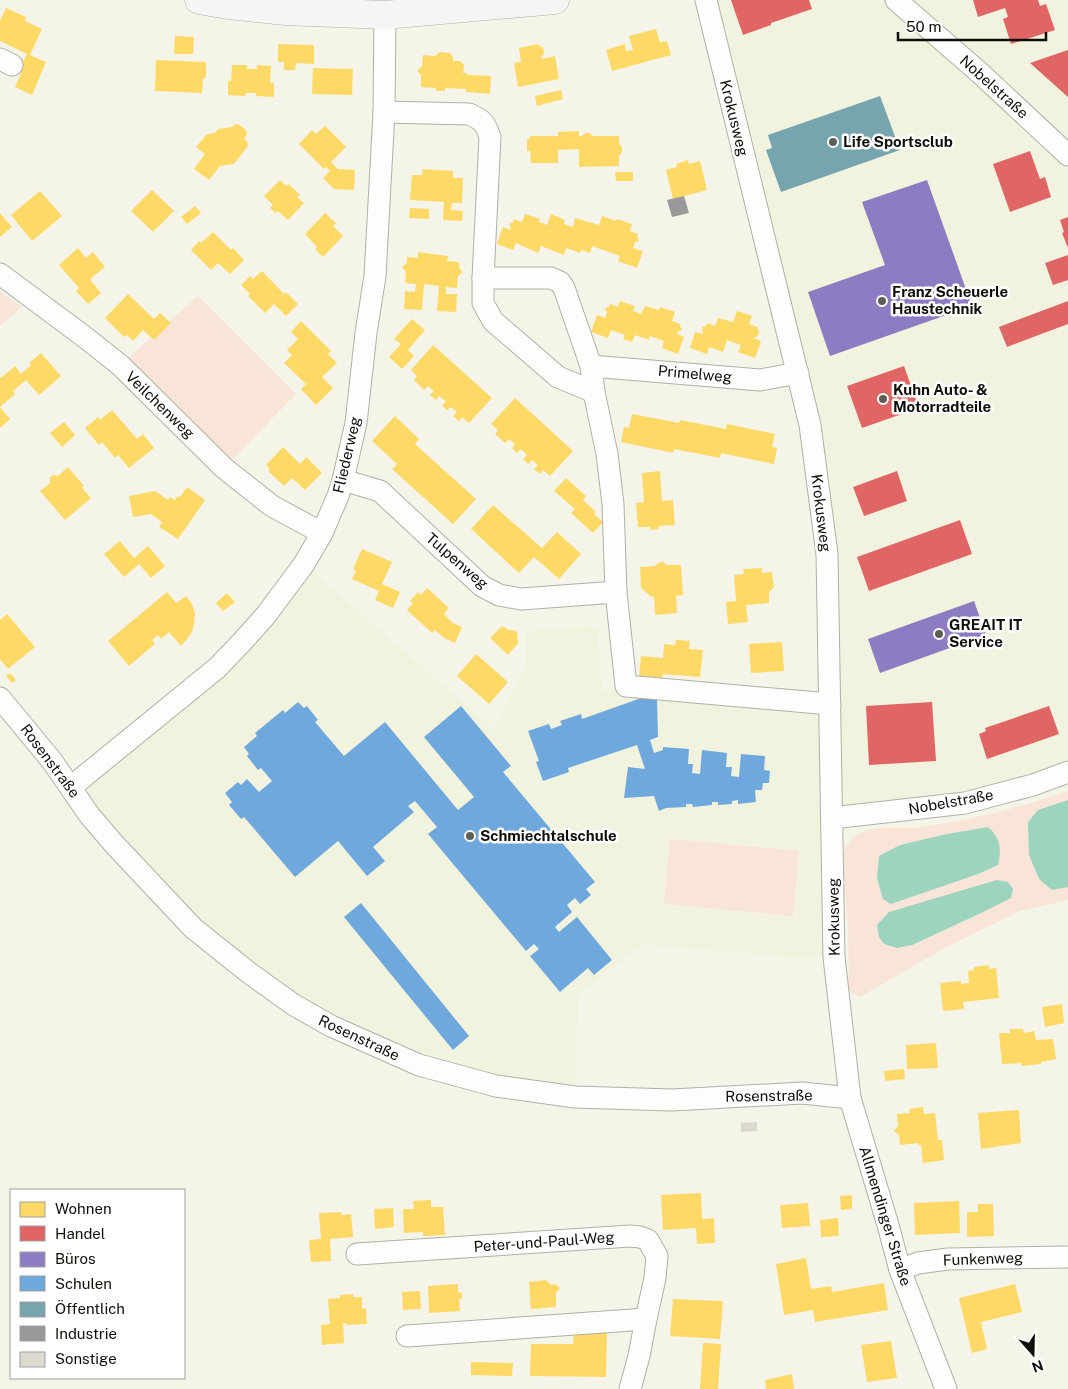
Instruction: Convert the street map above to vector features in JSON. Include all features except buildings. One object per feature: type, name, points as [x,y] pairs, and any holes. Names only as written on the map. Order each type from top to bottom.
[{"type":"street","points":[[199,0],[285,11],[385,15],[555,0]]},
{"type":"street","name":"Krokusweg","points":[[706,0],[810,425],[827,554],[834,957],[843,1038]]},
{"type":"street","name":"Nobelstraße","points":[[896,0],[980,73],[1068,155]]},
{"type":"street","name":"Fliederweg","points":[[71,787],[217,668],[236,649],[266,615],[304,564],[322,532],[338,496],[356,423],[366,333],[375,276],[384,112],[385,15]]},
{"type":"street","points":[[384,112],[469,114],[481,120],[490,137],[483,303],[493,321],[558,377],[594,392]]},
{"type":"street","name":"Veilchenweg","points":[[0,274],[120,365],[224,468],[272,506],[322,532]]},
{"type":"street","points":[[483,278],[551,278],[560,282],[564,288],[591,366],[594,392],[607,454],[613,504],[616,592],[626,686],[830,704]]},
{"type":"street","name":"Primelweg","points":[[591,366],[760,380],[798,372]]},
{"type":"street","name":"Tulpenweg","points":[[343,480],[380,491],[482,586],[499,595],[521,599],[616,592]]},
{"type":"street","name":"Rosenstraße","points":[[0,698],[52,761],[90,816],[193,928],[248,972],[294,1005],[331,1026],[419,1065],[496,1086],[575,1097],[672,1100],[803,1093],[850,1098]]},
{"type":"street","name":"Nobelstraße","points":[[832,818],[965,802],[1033,785],[1068,772]]},
{"type":"street","name":"Allmendinger Straße","points":[[843,1038],[850,1098],[900,1270],[946,1389]]},
{"type":"street","name":"Peter-und-Paul-Weg","points":[[356,1254],[630,1236],[648,1240],[657,1256],[655,1278],[639,1356],[630,1389]]},
{"type":"street","name":"Funkenweg","points":[[900,1270],[918,1263],[948,1259],[1068,1257]]},
{"type":"street","points":[[407,1336],[646,1318]]},
{"type":"shaded area","points":[[706,0],[1068,0],[1068,772],[1033,785],[832,818],[834,957],[806,958],[660,946],[645,942],[578,996],[575,1097],[419,1065],[248,972],[71,787],[217,668],[304,564],[495,730],[525,668],[526,631],[597,627],[602,691],[620,689],[830,709],[810,425]]},
{"type":"shaded area","points":[[0,292],[22,307],[0,326]]},
{"type":"shaded area","points":[[198,296],[296,394],[224,468],[120,365]]},
{"type":"shaded area","points":[[1068,791],[1068,900],[1020,911],[948,946],[859,997],[852,993],[847,985],[849,975],[848,918],[841,863],[844,850],[854,837],[868,830],[920,827],[981,816]]},
{"type":"shaded area","points":[[1068,800],[1068,887],[1052,890],[1039,879],[1029,855],[1028,822],[1038,810]]},
{"type":"shaded area","points":[[988,827],[995,835],[999,844],[998,865],[978,874],[891,904],[883,899],[877,878],[879,856],[900,845]]},
{"type":"shaded area","points":[[670,839],[799,851],[793,916],[664,904]]},
{"type":"shaded area","points":[[997,880],[1008,882],[1013,889],[1011,898],[912,945],[897,948],[884,944],[879,937],[877,925],[889,912]]},
{"type":"place","name":"Life Sportsclub","points":[[833,142]]},
{"type":"place","name":"Franz Scheuerle Haustechnik","points":[[882,301]]},
{"type":"place","name":"Kuhn Auto- & Motorradteile","points":[[883,399]]},
{"type":"place","name":"GREAIT IT Service","points":[[939,634]]},
{"type":"place","name":"Schmiechtalschule","points":[[470,836]]}]
